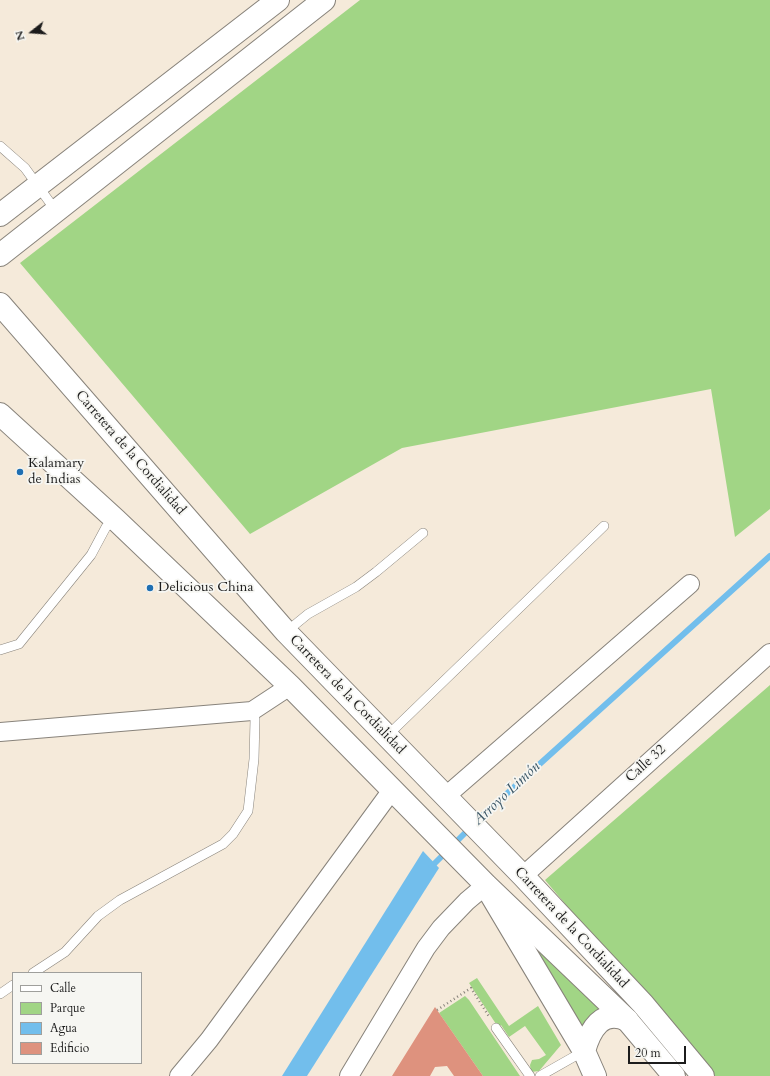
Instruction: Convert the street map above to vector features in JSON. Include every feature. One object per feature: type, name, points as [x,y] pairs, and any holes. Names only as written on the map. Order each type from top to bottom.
[{"type":"main road","points":[[0,215],[278,0]]},
{"type":"main road","points":[[0,255],[324,0]]},
{"type":"main road","name":"Carretera de la Cordialidad","points":[[0,304],[286,632],[523,876],[643,1004],[703,1076]]},
{"type":"main road","name":"Carretera de la Cordialidad","points":[[0,414],[116,520],[290,686],[478,878],[627,1020],[674,1076]]},
{"type":"main road","points":[[478,878],[584,1051],[594,1076]]},
{"type":"main road","points":[[584,1051],[589,1034],[599,1022],[613,1017],[621,1017],[627,1020]]},
{"type":"street","points":[[446,796],[690,584]]},
{"type":"street","name":"Calle 32","points":[[523,876],[770,653]]},
{"type":"street","points":[[0,732],[252,710],[290,686]]},
{"type":"street","points":[[179,1076],[209,1040],[392,790]]},
{"type":"street","points":[[349,1076],[434,938],[466,901],[478,878]]},
{"type":"lane","points":[[0,146],[24,168],[56,211]]},
{"type":"lane","points":[[0,650],[19,644],[91,555],[106,527],[116,520]]},
{"type":"lane","points":[[387,736],[604,526]]},
{"type":"lane","points":[[286,632],[308,614],[356,587],[423,533]]},
{"type":"lane","points":[[35,972],[65,952],[98,916],[120,900],[223,844],[234,834],[248,811],[254,759],[255,719],[252,710]]},
{"type":"lane","points":[[0,994],[12,986]]},
{"type":"lane","points":[[496,1028],[530,1076]]},
{"type":"lane","points":[[540,1076],[584,1051]]},
{"type":"path","points":[[437,1010],[471,988],[496,1028]]},
{"type":"green space","points":[[360,0],[770,0],[770,509],[735,537],[711,389],[402,448],[250,534],[20,263]]},
{"type":"green space","points":[[770,685],[770,1076],[710,1076],[545,880]]},
{"type":"green space","points":[[498,903],[610,1014],[596,1012],[587,1020],[583,1030]]},
{"type":"green space","points":[[477,978],[509,1026],[538,1006],[561,1045],[539,1071],[531,1072],[530,1065],[532,1060],[539,1059],[546,1055],[525,1026],[509,1037],[501,1025],[498,1027],[469,983]]},
{"type":"green space","points":[[465,996],[520,1076],[483,1076],[439,1013]]},
{"type":"water","points":[[423,851],[439,868],[307,1076],[282,1076]]},
{"type":"building","points":[[435,1007],[483,1076],[454,1076],[447,1066],[435,1067],[430,1076],[392,1076]]},
{"type":"waterway","name":"Arroyo Limón","points":[[432,866],[481,817],[770,556]]},
{"type":"place","name":"Kalamary de Indias","points":[[20,472]]},
{"type":"place","name":"Delicious China","points":[[150,588]]}]
